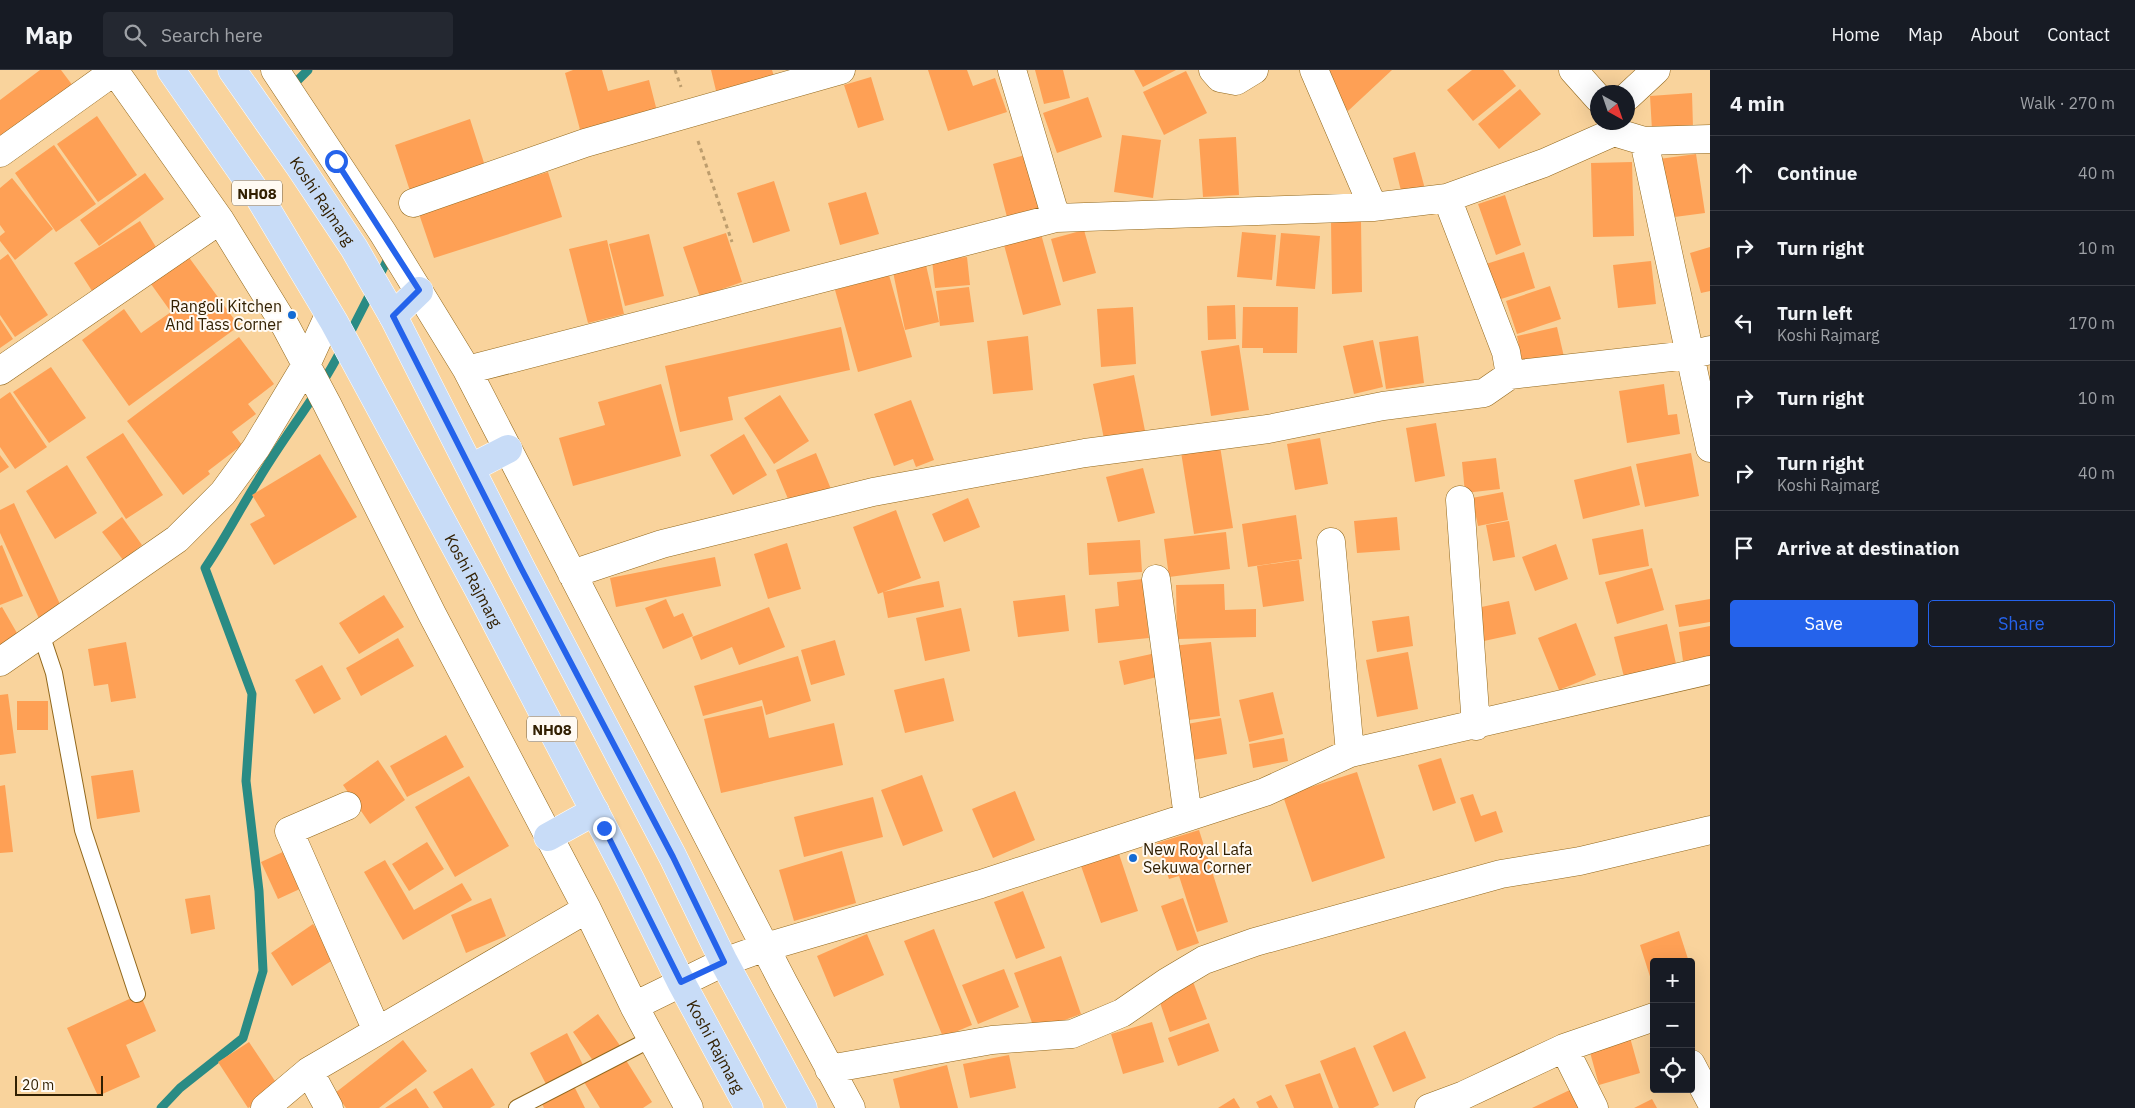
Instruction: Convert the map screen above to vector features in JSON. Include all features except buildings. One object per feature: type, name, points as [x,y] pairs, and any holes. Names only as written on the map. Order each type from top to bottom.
[{"type":"main road","name":"Koshi Rajmarg","points":[[170,70],[258,195],[293,250],[332,318],[595,811],[681,982],[748,1108]]},
{"type":"main road","name":"Koshi Rajmarg","points":[[232,70],[300,167],[390,310],[673,857],[724,962],[803,1108]]},
{"type":"main road","points":[[390,310],[414,281]]},
{"type":"main road","points":[[471,468],[508,449]]},
{"type":"main road","points":[[548,837],[595,811]]},
{"type":"street","points":[[0,154],[115,70],[220,220],[286,327],[687,1107]]},
{"type":"street","points":[[274,70],[414,281],[467,370],[851,1108]]},
{"type":"street","points":[[413,203],[585,143],[841,70]]},
{"type":"street","points":[[1012,70],[1056,218]]},
{"type":"street","points":[[1213,70],[1220,78],[1236,81],[1254,70]]},
{"type":"street","points":[[1314,70],[1373,207]]},
{"type":"street","points":[[1573,70],[1590,89]]},
{"type":"street","points":[[1635,90],[1656,70]]},
{"type":"street","points":[[467,370],[1056,218],[1373,207],[1447,198],[1544,163],[1607,130]]},
{"type":"street","points":[[1620,130],[1644,141],[1710,139]]},
{"type":"street","points":[[1644,141],[1700,352],[1710,448]]},
{"type":"street","points":[[1447,198],[1506,352],[1510,375]]},
{"type":"street","points":[[0,371],[220,220]]},
{"type":"street","points":[[0,662],[177,539],[223,493],[309,371],[332,318]]},
{"type":"street","points":[[572,574],[662,544],[873,492],[1085,453],[1268,429],[1382,406],[1484,393],[1510,375],[1700,352]]},
{"type":"street","points":[[1460,500],[1476,726]]},
{"type":"street","points":[[1331,542],[1350,753]]},
{"type":"street","points":[[1156,579],[1188,817]]},
{"type":"street","points":[[634,1006],[724,962],[766,947],[887,913],[1265,792],[1350,753],[1476,726],[1710,670]]},
{"type":"street","points":[[347,806],[289,831],[376,1031]]},
{"type":"street","points":[[830,1068],[992,1040],[1072,1034],[1122,1013],[1167,982],[1204,960],[1255,942],[1501,874],[1580,861],[1710,830]]},
{"type":"street","points":[[265,1108],[309,1071],[587,910]]},
{"type":"street","points":[[1429,1108],[1467,1101],[1564,1048],[1650,1017]]},
{"type":"street","points":[[1564,1048],[1594,1108]]},
{"type":"street","points":[[309,1071],[329,1108]]},
{"type":"street","points":[[1695,1072],[1710,1100]]},
{"type":"lane","points":[[40,634],[54,673],[82,830],[137,994]]},
{"type":"lane","points":[[517,1108],[652,1039]]},
{"type":"path","points":[[689,113],[732,242]]},
{"type":"waterway","points":[[292,89],[308,70]]},
{"type":"waterway","points":[[348,337],[390,255]]},
{"type":"waterway","points":[[161,1108],[180,1088],[243,1038],[263,971],[259,891],[246,781],[252,694],[205,568],[253,488],[323,381],[342,348]]},
{"type":"place","name":"Rangoli Kitchen And Tass Corner","points":[[292,315]]},
{"type":"place","name":"New Royal Lafa Sekuwa Corner","points":[[1133,858]]},
{"type":"route","points":[[336,161],[419,290],[393,316],[521,568],[673,857],[724,962],[681,982],[604,828]]}]
